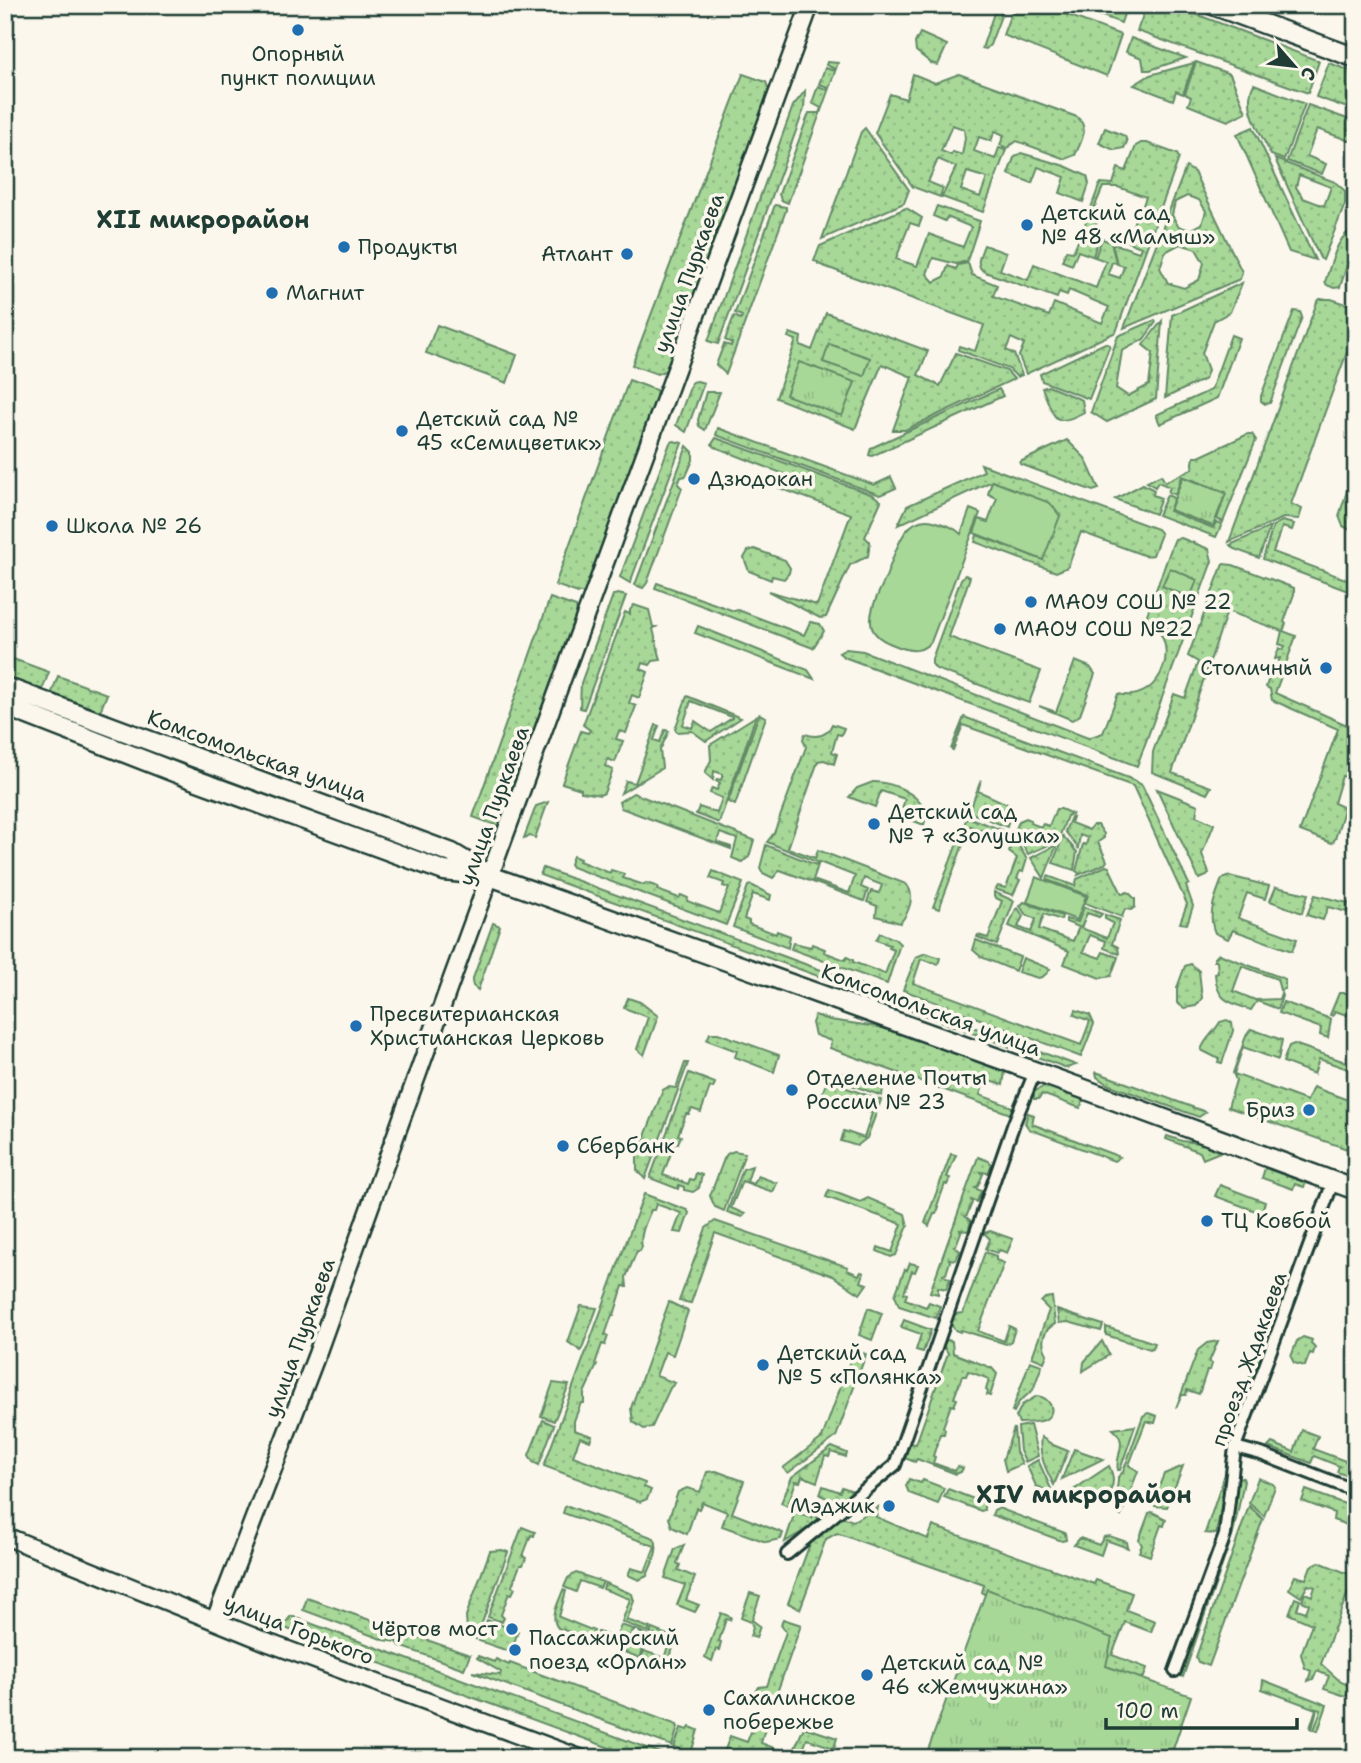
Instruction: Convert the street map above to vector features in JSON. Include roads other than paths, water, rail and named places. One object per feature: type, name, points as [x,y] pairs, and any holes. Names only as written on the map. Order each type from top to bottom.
[{"type":"main road","name":"улица Пуркаева","points":[[215,1620],[309,1375],[810,5]]},
{"type":"main road","points":[[1213,5],[1356,58]]},
{"type":"main road","name":"Комсомольская улица","points":[[5,687],[452,853],[490,876],[1356,1190]]},
{"type":"main road","name":"Комсомольская улица","points":[[5,706],[187,777],[444,871],[490,876]]},
{"type":"main road","name":"улица Горького","points":[[5,1536],[269,1643],[580,1758]]},
{"type":"street","points":[[787,1554],[895,1465],[1014,1123],[1035,1072]]},
{"type":"street","name":"проезд Ждакаева","points":[[1175,1671],[1225,1535],[1234,1447],[1333,1182]]},
{"type":"street","points":[[1234,1447],[1261,1454],[1356,1490]]},
{"type":"place","name":"Опорный пункт полиции","points":[[298,30]]},
{"type":"place","name":"Детский сад № 48 «Малыш»","points":[[1027,225]]},
{"type":"place","name":"Продукты","points":[[344,247]]},
{"type":"place","name":"Атлант","points":[[627,254]]},
{"type":"place","name":"Магнит","points":[[272,293]]},
{"type":"place","name":"Детский сад № 45 «Семицветик»","points":[[402,431]]},
{"type":"place","name":"Дзюдокан","points":[[694,479]]},
{"type":"place","name":"Школа № 26","points":[[52,526]]},
{"type":"place","name":"МАОУ СОШ № 22","points":[[1031,602]]},
{"type":"place","name":"МАОУ СОШ №22","points":[[1000,629]]},
{"type":"place","name":"Столичный","points":[[1326,668]]},
{"type":"place","name":"Детский сад № 7 «Золушка»","points":[[874,824]]},
{"type":"place","name":"Пресвитерианская Христианская Церковь","points":[[356,1026]]},
{"type":"place","name":"Отделение Почты России № 23","points":[[792,1090]]},
{"type":"place","name":"Бриз","points":[[1309,1110]]},
{"type":"place","name":"Сбербанк","points":[[563,1146]]},
{"type":"place","name":"ТЦ Ковбой","points":[[1207,1221]]},
{"type":"place","name":"Детский сад № 5 «Полянка»","points":[[763,1365]]},
{"type":"place","name":"Мэджик","points":[[889,1506]]},
{"type":"place","name":"Чёртов мост","points":[[512,1629]]},
{"type":"place","name":"Пассажирский поезд «Орлан»","points":[[515,1650]]},
{"type":"place","name":"Детский сад № 46 «Жемчужина»","points":[[867,1675]]},
{"type":"place","name":"Сахалинское побережье","points":[[709,1710]]},
{"type":"district","name":"XII микрорайон","points":[[203,220]]},
{"type":"district","name":"XIV микрорайон","points":[[1084,1495]]}]
